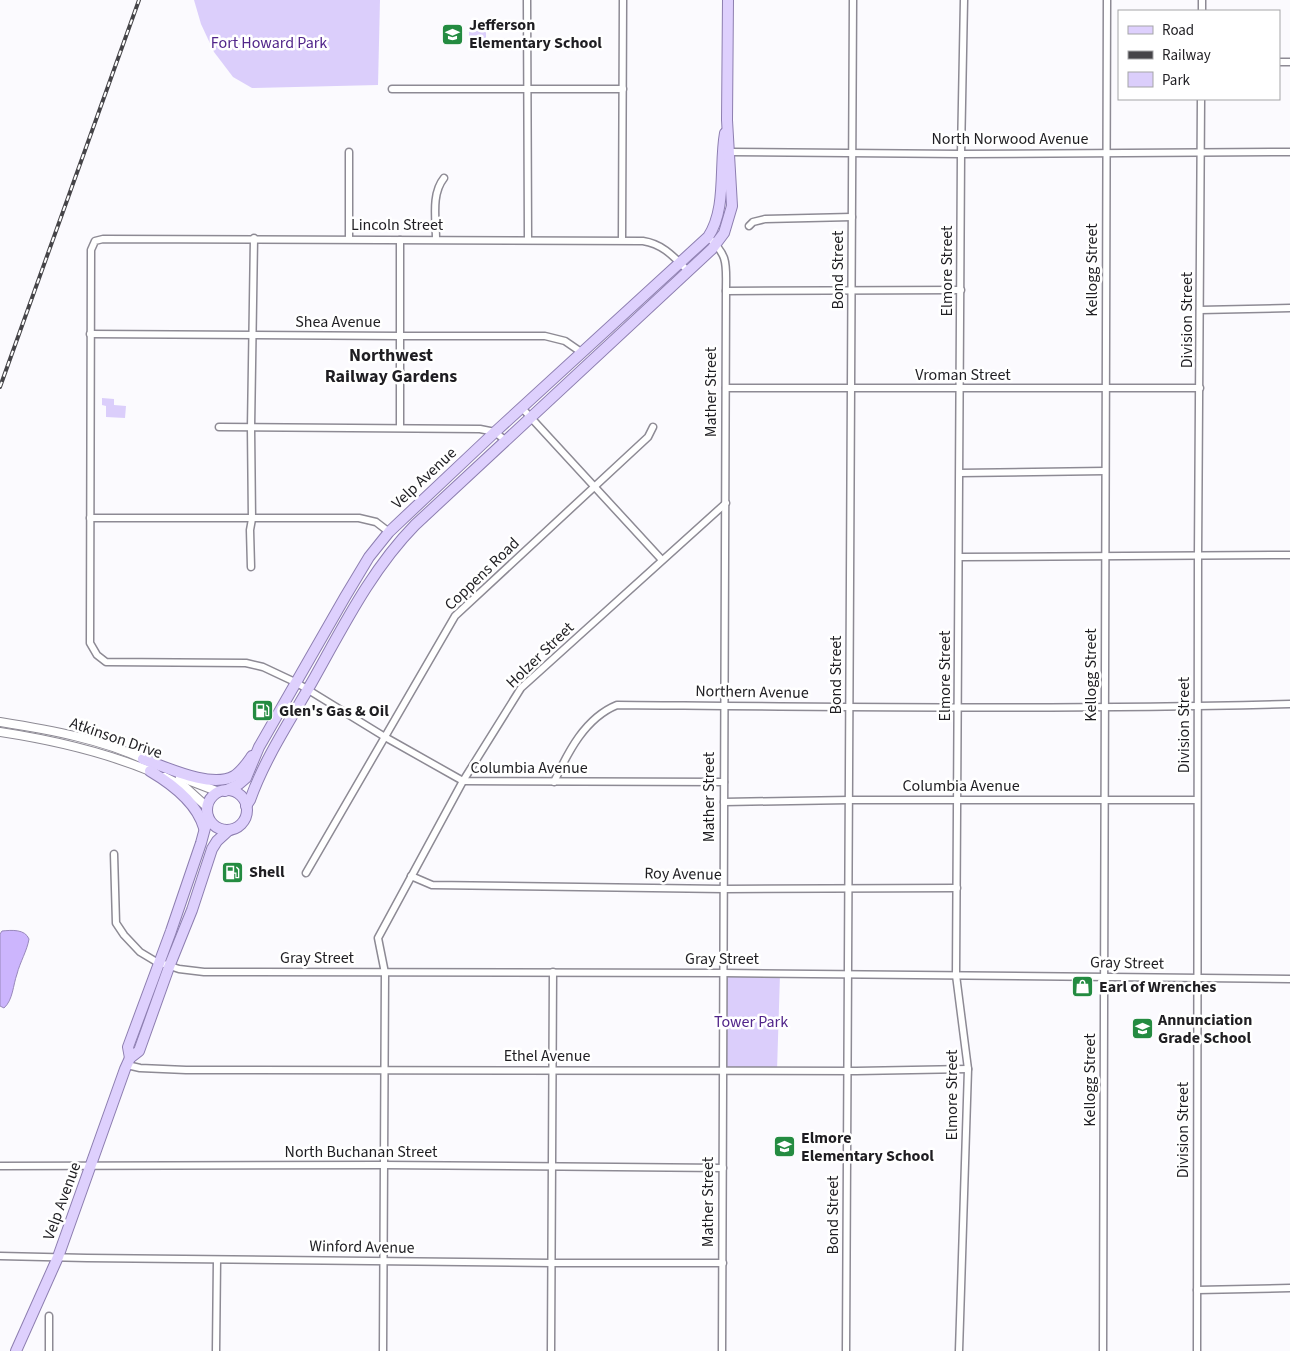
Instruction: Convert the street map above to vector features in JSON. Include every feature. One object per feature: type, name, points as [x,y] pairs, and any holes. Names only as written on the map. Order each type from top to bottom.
[{"type":"main road","points":[[716,245],[724,233],[732,206],[727,120],[728,0]]},
{"type":"main road","points":[[708,237],[719,207],[723,142],[727,120]]},
{"type":"main road","name":"Velp Avenue","points":[[222,791],[246,778],[259,748],[362,568],[389,532],[581,352],[708,237]]},
{"type":"main road","name":"Velp Avenue","points":[[246,806],[269,756],[369,582],[385,559],[415,525],[716,245]]},
{"type":"main road","points":[[143,759],[201,778],[220,780],[228,779],[239,772],[259,748]]},
{"type":"main road","points":[[150,771],[179,791],[198,813],[204,828]]},
{"type":"main road","points":[[222,791],[238,794],[246,806],[246,816],[243,822],[229,830],[222,830],[216,827],[208,812],[211,798],[222,791]]},
{"type":"main road","name":"Velp Avenue","points":[[16,1351],[58,1257],[128,1062],[138,1051],[161,964],[201,844],[208,812]]},
{"type":"main road","name":"Velp Avenue","points":[[161,964],[192,910],[212,849],[217,841],[229,830]]},
{"type":"street","points":[[527,0],[528,239]]},
{"type":"street","points":[[622,240],[623,0]]},
{"type":"street","name":"Bond Street","points":[[846,1351],[853,0]]},
{"type":"street","name":"Elmore Street","points":[[959,1351],[968,1069],[956,975],[961,154],[964,0]]},
{"type":"street","name":"Kellogg Street","points":[[1103,1351],[1106,0]]},
{"type":"street","points":[[392,89],[623,89]]},
{"type":"street","name":"Division Street","points":[[1197,1351],[1197,800],[1201,100]]},
{"type":"street","points":[[349,239],[350,152]]},
{"type":"street","name":"North Norwood Avenue","points":[[730,152],[961,154],[1290,152]]},
{"type":"street","points":[[436,239],[436,196],[438,186],[444,178]]},
{"type":"street","points":[[749,226],[753,222],[765,219],[852,217]]},
{"type":"street","name":"Mather Street","points":[[708,237],[722,252],[725,260],[726,291],[722,1351]]},
{"type":"street","points":[[251,567],[254,238]]},
{"type":"street","name":"Lincoln Street","points":[[90,334],[91,250],[95,241],[103,239],[528,239],[643,241],[657,244],[667,250],[688,271]]},
{"type":"street","points":[[400,240],[400,427]]},
{"type":"street","points":[[726,291],[961,290]]},
{"type":"street","points":[[1200,310],[1290,308]]},
{"type":"street","points":[[90,334],[90,518],[366,519],[376,522],[389,532]]},
{"type":"street","name":"Shea Avenue","points":[[90,334],[551,336],[565,341],[581,352]]},
{"type":"street","name":"Vroman Street","points":[[726,388],[1200,388]]},
{"type":"street","points":[[522,408],[662,560]]},
{"type":"street","points":[[219,427],[480,429],[495,432],[506,441]]},
{"type":"street","name":"Coppens Road","points":[[306,873],[455,616],[648,437],[653,427]]},
{"type":"street","points":[[960,473],[1105,471]]},
{"type":"street","name":"Holzer Street","points":[[383,1351],[385,972],[378,938],[463,781],[521,688],[726,503]]},
{"type":"street","name":"Columbia Avenue","points":[[90,518],[90,643],[97,655],[106,662],[246,663],[263,667],[297,683],[385,737],[463,781],[724,782]]},
{"type":"street","points":[[960,557],[1290,555]]},
{"type":"street","name":"Northern Avenue","points":[[554,782],[563,762],[584,729],[605,710],[617,705],[1198,707],[1290,704]]},
{"type":"street","name":"Atkinson Drive","points":[[0,722],[91,741],[143,759],[189,781],[222,791]]},
{"type":"street","name":"Atkinson Drive","points":[[0,732],[52,740],[109,756],[150,771],[185,787],[208,812]]},
{"type":"street","name":"Columbia Avenue","points":[[724,802],[1197,800]]},
{"type":"street","points":[[114,854],[116,923],[140,952],[161,964]]},
{"type":"street","name":"Roy Avenue","points":[[411,876],[432,885],[724,889],[957,888]]},
{"type":"street","name":"Gray Street","points":[[161,964],[204,972],[553,972],[1290,978]]},
{"type":"street","points":[[551,1351],[553,972]]},
{"type":"street","name":"Ethel Avenue","points":[[128,1062],[140,1068],[186,1070],[848,1071],[968,1069]]},
{"type":"street","name":"North Buchanan Street","points":[[0,1166],[383,1165],[723,1168]]},
{"type":"street","name":"Winford Avenue","points":[[0,1256],[551,1264],[723,1263]]},
{"type":"street","points":[[216,1260],[216,1351]]},
{"type":"street","points":[[1197,1290],[1290,1288]]},
{"type":"street","points":[[49,1316],[49,1351]]},
{"type":"green space","name":"Fort Howard Park","points":[[194,0],[380,0],[378,85],[252,88],[233,77],[214,52],[201,24]]},
{"type":"green space","points":[[469,31],[486,31],[486,45],[473,45],[469,41]]},
{"type":"green space","points":[[102,398],[114,399],[114,405],[126,406],[125,418],[106,417],[106,406],[102,405]]},
{"type":"green space","name":"Tower Park","points":[[724,973],[780,974],[777,1071],[724,1070]]},
{"type":"shaded area","points":[[14,930],[21,932],[29,939],[11,997],[4,1008],[0,1006],[0,934],[2,931]]},
{"type":"railway","points":[[0,387],[139,0]]},
{"type":"place","name":"Jefferson Elementary School","points":[[453,34]]},
{"type":"place","name":"Glen's Gas & Oil","points":[[263,711]]},
{"type":"place","name":"Shell","points":[[233,872]]},
{"type":"place","name":"Earl of Wrenches","points":[[1083,987]]},
{"type":"place","name":"Annunciation Grade School","points":[[1142,1029]]},
{"type":"place","name":"Elmore Elementary School","points":[[785,1147]]},
{"type":"district","name":"Northwest Railway Gardens","points":[[391,365]]}]
